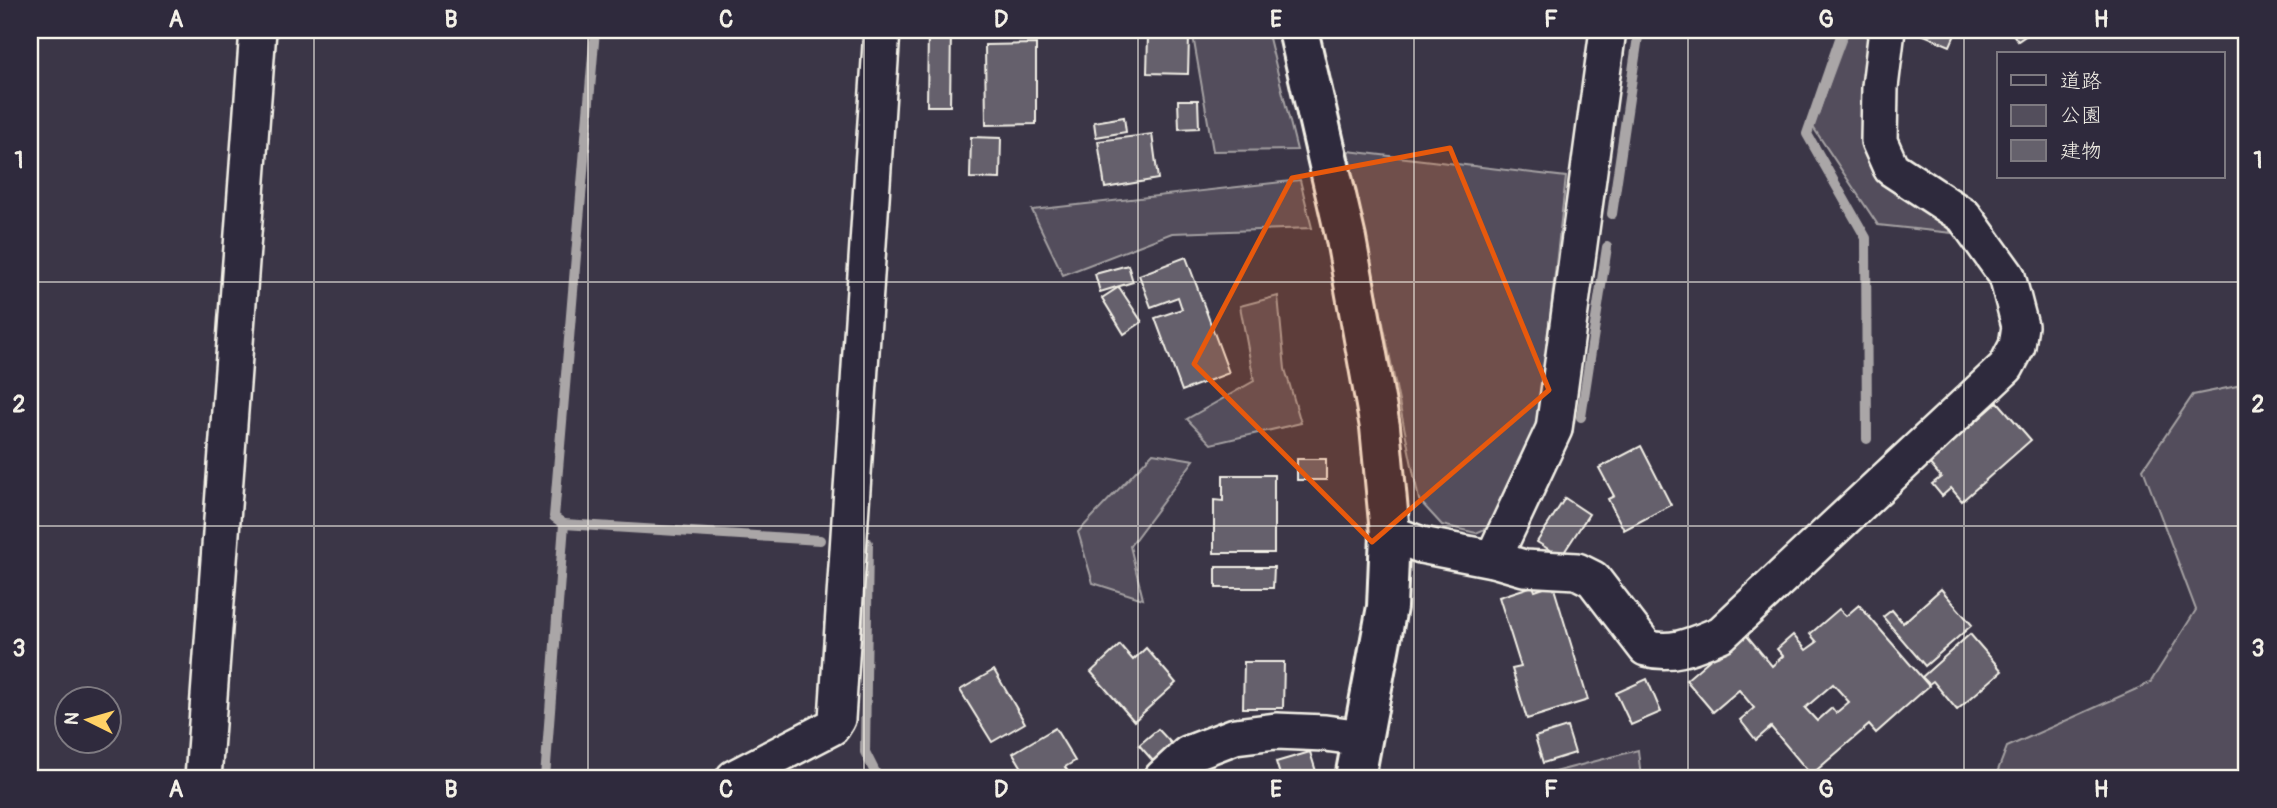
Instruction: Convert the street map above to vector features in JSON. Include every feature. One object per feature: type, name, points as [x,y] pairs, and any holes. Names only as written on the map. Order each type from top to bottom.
[{"type":"street","points":[[203,778],[258,30]]},
{"type":"street","points":[[734,778],[832,727],[837,719],[882,30]]},
{"type":"street","points":[[1298,30],[1346,239],[1380,427],[1390,533],[1387,607],[1355,778]]},
{"type":"street","points":[[1493,559],[1554,429],[1608,30]]},
{"type":"street","points":[[1390,533],[1422,545],[1524,568],[1577,571],[1593,579],[1646,648],[1659,652],[1683,649],[1721,634],[2006,367],[2017,346],[2020,326],[2007,276],[1964,216],[1891,168],[1879,141],[1880,87],[1887,30]]},
{"type":"street","points":[[1163,778],[1188,754],[1236,736],[1276,731],[1363,738]]},
{"type":"highlighted area","points":[[1450,148],[1549,390],[1372,542],[1194,364],[1292,178]]},
{"type":"green space","points":[[1192,30],[1267,30],[1297,150],[1213,151]]},
{"type":"green space","points":[[1849,30],[1877,30],[1866,142],[1952,233],[1878,225],[1813,127]]},
{"type":"green space","points":[[1348,151],[1566,177],[1536,439],[1499,523],[1476,533],[1442,525],[1419,500]]},
{"type":"green space","points":[[1300,180],[1312,228],[1172,233],[1063,275],[1032,210]]},
{"type":"green space","points":[[1278,296],[1285,369],[1301,423],[1211,444],[1187,419],[1254,381],[1240,306]]},
{"type":"green space","points":[[2247,384],[2247,778],[1995,778],[2007,747],[2150,683],[2196,610],[2143,469],[2193,395]]},
{"type":"green space","points":[[1153,453],[1194,460],[1130,546],[1143,599],[1093,583],[1078,532]]},
{"type":"green space","points":[[1638,750],[1641,778],[1539,776]]},
{"type":"building","points":[[928,30],[951,30],[950,106],[927,106]]},
{"type":"building","points":[[1912,30],[1957,30],[1950,46]]},
{"type":"building","points":[[2010,30],[2034,30],[2018,41]]},
{"type":"building","points":[[1148,36],[1189,37],[1188,74],[1147,73]]},
{"type":"building","points":[[1036,44],[1036,124],[986,125],[985,45]]},
{"type":"building","points":[[1178,100],[1198,100],[1199,128],[1179,129]]},
{"type":"building","points":[[1124,117],[1126,132],[1096,137],[1094,122]]},
{"type":"building","points":[[1152,134],[1158,179],[1105,188],[1098,141]]},
{"type":"building","points":[[971,137],[1001,138],[1000,179],[970,178]]},
{"type":"building","points":[[1186,257],[1229,373],[1182,391],[1155,318],[1182,309],[1178,297],[1151,307],[1139,275]]},
{"type":"building","points":[[1128,265],[1133,282],[1100,292],[1095,274]]},
{"type":"building","points":[[1119,287],[1142,322],[1124,334],[1102,298]]},
{"type":"building","points":[[1998,402],[2031,440],[1962,501],[1951,488],[1942,496],[1932,484],[1941,477],[1929,463]]},
{"type":"building","points":[[1641,446],[1671,505],[1624,530],[1608,499],[1614,496],[1599,468]]},
{"type":"building","points":[[1297,459],[1326,459],[1326,480],[1297,480]]},
{"type":"building","points":[[1223,475],[1274,475],[1274,553],[1214,553],[1214,500],[1223,501]]},
{"type":"building","points":[[1565,498],[1589,514],[1561,557],[1537,542]]},
{"type":"building","points":[[1216,567],[1274,567],[1273,588],[1216,588]]},
{"type":"building","points":[[1553,585],[1588,700],[1527,719],[1512,669],[1521,667],[1499,597],[1533,586],[1535,591]]},
{"type":"building","points":[[1941,589],[1972,625],[1925,666],[1883,617],[1892,610],[1903,623]]},
{"type":"building","points":[[1859,605],[1929,686],[1876,733],[1869,725],[1811,775],[1771,727],[1756,740],[1740,720],[1754,708],[1739,690],[1713,712],[1686,680],[1743,631],[1772,666],[1783,656],[1777,649],[1793,635],[1806,650],[1817,642],[1810,634],[1839,609],[1846,616]],"holes":[[[1833,684],[1849,702],[1836,713],[1832,708],[1817,721],[1805,708]]]},
{"type":"building","points":[[1970,634],[2002,671],[1957,710],[1933,681],[1929,684],[1922,677]]},
{"type":"building","points":[[1120,645],[1133,660],[1146,648],[1176,683],[1134,721],[1091,672]]},
{"type":"building","points":[[1244,662],[1284,662],[1283,708],[1243,708]]},
{"type":"building","points":[[994,670],[1025,723],[992,742],[960,690]]},
{"type":"building","points":[[1647,679],[1661,712],[1631,725],[1616,693]]},
{"type":"building","points":[[1567,727],[1575,753],[1543,763],[1535,737]]},
{"type":"building","points":[[1055,728],[1075,761],[1065,767],[1072,778],[1028,778],[1013,753]]},
{"type":"building","points":[[1158,729],[1172,744],[1153,761],[1139,745]]},
{"type":"building","points":[[1310,752],[1318,778],[1281,778],[1276,762]]},
{"type":"building","points":[[1197,769],[1205,778],[1186,778]]},
{"type":"waterway","points":[[545,778],[564,524],[554,517],[595,30]]},
{"type":"waterway","points":[[1612,214],[1639,30]]},
{"type":"waterway","points":[[1843,30],[1807,134],[1866,238],[1867,439]]},
{"type":"waterway","points":[[1581,417],[1607,247]]},
{"type":"waterway","points":[[564,524],[820,540]]},
{"type":"waterway","points":[[868,543],[865,752],[878,778]]}]
